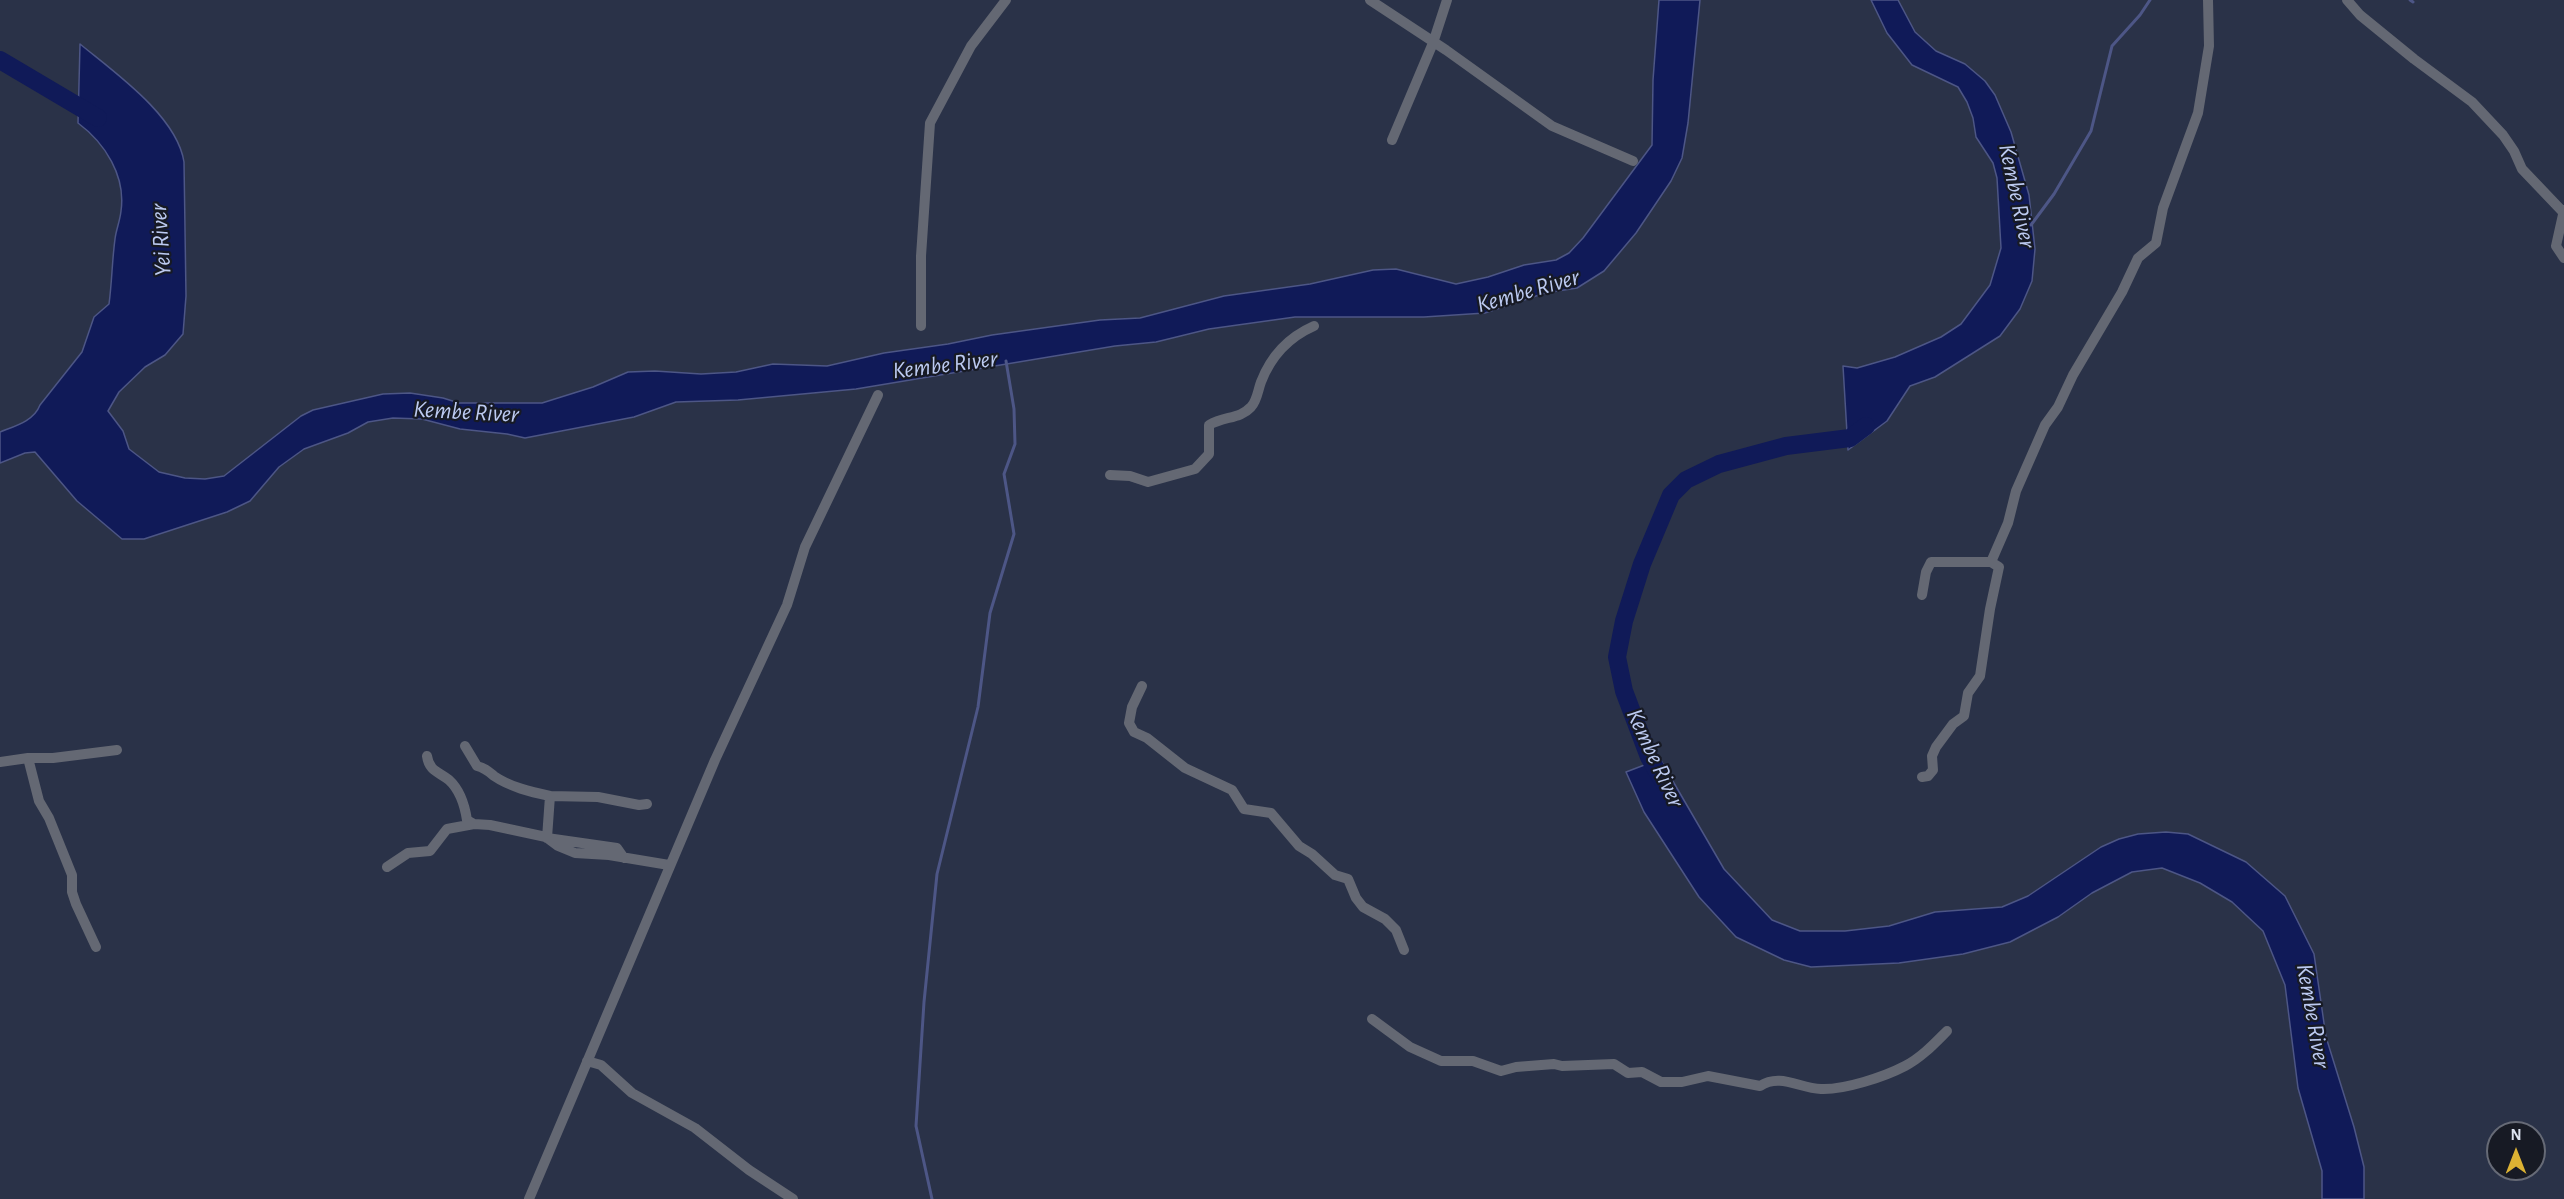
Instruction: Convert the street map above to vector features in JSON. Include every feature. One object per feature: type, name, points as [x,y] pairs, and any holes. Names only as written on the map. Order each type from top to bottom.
[{"type":"street","points":[[921,326],[921,256],[930,123],[971,45],[1006,0]]},
{"type":"street","points":[[1370,0],[1432,43],[1446,50],[1552,126],[1634,161]]},
{"type":"street","points":[[1392,140],[1447,0]]},
{"type":"street","points":[[1991,562],[2008,523],[2016,490],[2045,425],[2058,407],[2073,375],[2122,292],[2138,258],[2156,243],[2163,208],[2198,113],[2209,46],[2208,0]]},
{"type":"street","points":[[2347,0],[2360,15],[2472,102],[2503,135],[2522,169],[2564,211],[2560,247],[2564,258]]},
{"type":"street","points":[[1110,475],[1130,476],[1148,482],[1195,469],[1209,454],[1209,425],[1221,418],[1243,415],[1254,405],[1261,382],[1272,359],[1296,334],[1314,326]]},
{"type":"street","points":[[529,1199],[669,865],[787,605],[805,547],[878,395]]},
{"type":"street","points":[[1922,595],[1926,572],[1931,562],[1991,562],[1999,567],[1980,676],[1968,693],[1964,716],[1953,724],[1936,747],[1932,756],[1933,770],[1928,776],[1922,777]]},
{"type":"street","points":[[1142,686],[1130,715],[1129,723],[1134,732],[1147,738],[1185,768],[1232,790],[1244,809],[1271,813],[1299,846],[1312,854],[1335,875],[1348,879],[1356,898],[1364,907],[1385,919],[1395,930],[1404,950]]},
{"type":"street","points":[[465,746],[477,766],[485,768],[494,776],[526,791],[550,796],[598,797],[639,805],[647,804]]},
{"type":"street","points":[[0,762],[117,750]]},
{"type":"street","points":[[427,756],[428,765],[449,781],[464,804],[467,820],[474,824],[547,838],[558,846],[575,853],[669,865]]},
{"type":"street","points":[[28,758],[39,801],[49,818],[72,875],[72,892],[76,904],[96,947]]},
{"type":"street","points":[[547,838],[550,796]]},
{"type":"street","points":[[387,867],[408,853],[430,851],[447,829],[474,824]]},
{"type":"street","points":[[1372,1019],[1410,1047],[1441,1061],[1473,1061],[1501,1071],[1516,1066],[1614,1064],[1628,1073],[1642,1072],[1661,1082],[1682,1082],[1708,1076],[1760,1086],[1769,1080],[1786,1080],[1797,1086],[1822,1090],[1849,1086],[1906,1066],[1947,1031]]},
{"type":"street","points":[[587,1061],[601,1065],[632,1093],[695,1128],[749,1170],[793,1199]]},
{"type":"water","points":[[1659,0],[1700,0],[1688,123],[1682,158],[1671,181],[1636,233],[1604,271],[1577,288],[1545,293],[1485,313],[1424,317],[1295,317],[1209,329],[1156,342],[1115,346],[856,389],[738,400],[676,402],[634,417],[525,438],[460,429],[422,419],[393,418],[368,422],[348,433],[304,449],[279,467],[250,501],[227,512],[144,539],[122,539],[77,501],[35,452],[25,453],[0,463],[0,432],[23,422],[37,411],[82,352],[94,317],[109,304],[114,247],[122,198],[112,161],[97,140],[78,123],[80,44],[142,96],[157,112],[170,128],[179,145],[184,162],[186,296],[183,334],[165,355],[145,367],[119,392],[108,411],[123,431],[129,449],[159,472],[185,478],[205,479],[224,476],[301,416],[313,410],[383,394],[410,393],[459,403],[542,403],[593,387],[628,372],[701,374],[736,372],[773,364],[827,366],[884,353],[992,335],[1100,320],[1140,318],[1224,296],[1310,284],[1373,270],[1396,269],[1456,284],[1488,277],[1524,265],[1556,260],[1569,253],[1583,238],[1652,145],[1653,80]]},
{"type":"water","points":[[1871,0],[1898,0],[1915,32],[1936,51],[1965,64],[1985,81],[1995,95],[2011,132],[2029,195],[2035,249],[2032,281],[2020,309],[2000,336],[1935,377],[1910,386],[1887,421],[1848,450],[1843,366],[1857,368],[1895,357],[1941,337],[1961,324],[1990,285],[2001,248],[1997,178],[1993,163],[1976,137],[1973,118],[1967,102],[1958,87],[1912,65],[1887,33]]},
{"type":"water","points":[[1660,759],[1724,869],[1772,920],[1800,931],[1845,931],[1889,926],[1935,912],[2002,907],[2028,896],[2101,847],[2138,834],[2166,832],[2188,834],[2246,862],[2285,896],[2314,954],[2326,1037],[2364,1167],[2364,1199],[2322,1199],[2322,1171],[2298,1088],[2285,985],[2263,931],[2232,902],[2200,883],[2162,868],[2132,872],[2092,893],[2058,917],[2010,942],[1963,954],[1899,963],[1811,967],[1784,960],[1736,937],[1699,897],[1644,812],[1626,772]]},
{"type":"waterway","points":[[2031,225],[2054,194],[2091,131],[2112,46],[2140,15],[2150,0]]},
{"type":"waterway","name":"Yei River","points":[[0,60],[98,118]]},
{"type":"waterway","points":[[932,1199],[916,1126],[924,1002],[937,874],[978,707],[990,613],[1014,534],[1004,474],[1015,444],[1014,409],[1006,361]]},
{"type":"waterway","name":"Kembe River","points":[[1664,783],[1649,757],[1624,691],[1617,657],[1624,621],[1642,564],[1671,495],[1686,480],[1719,464],[1786,446],[1850,438],[1866,426]]}]
